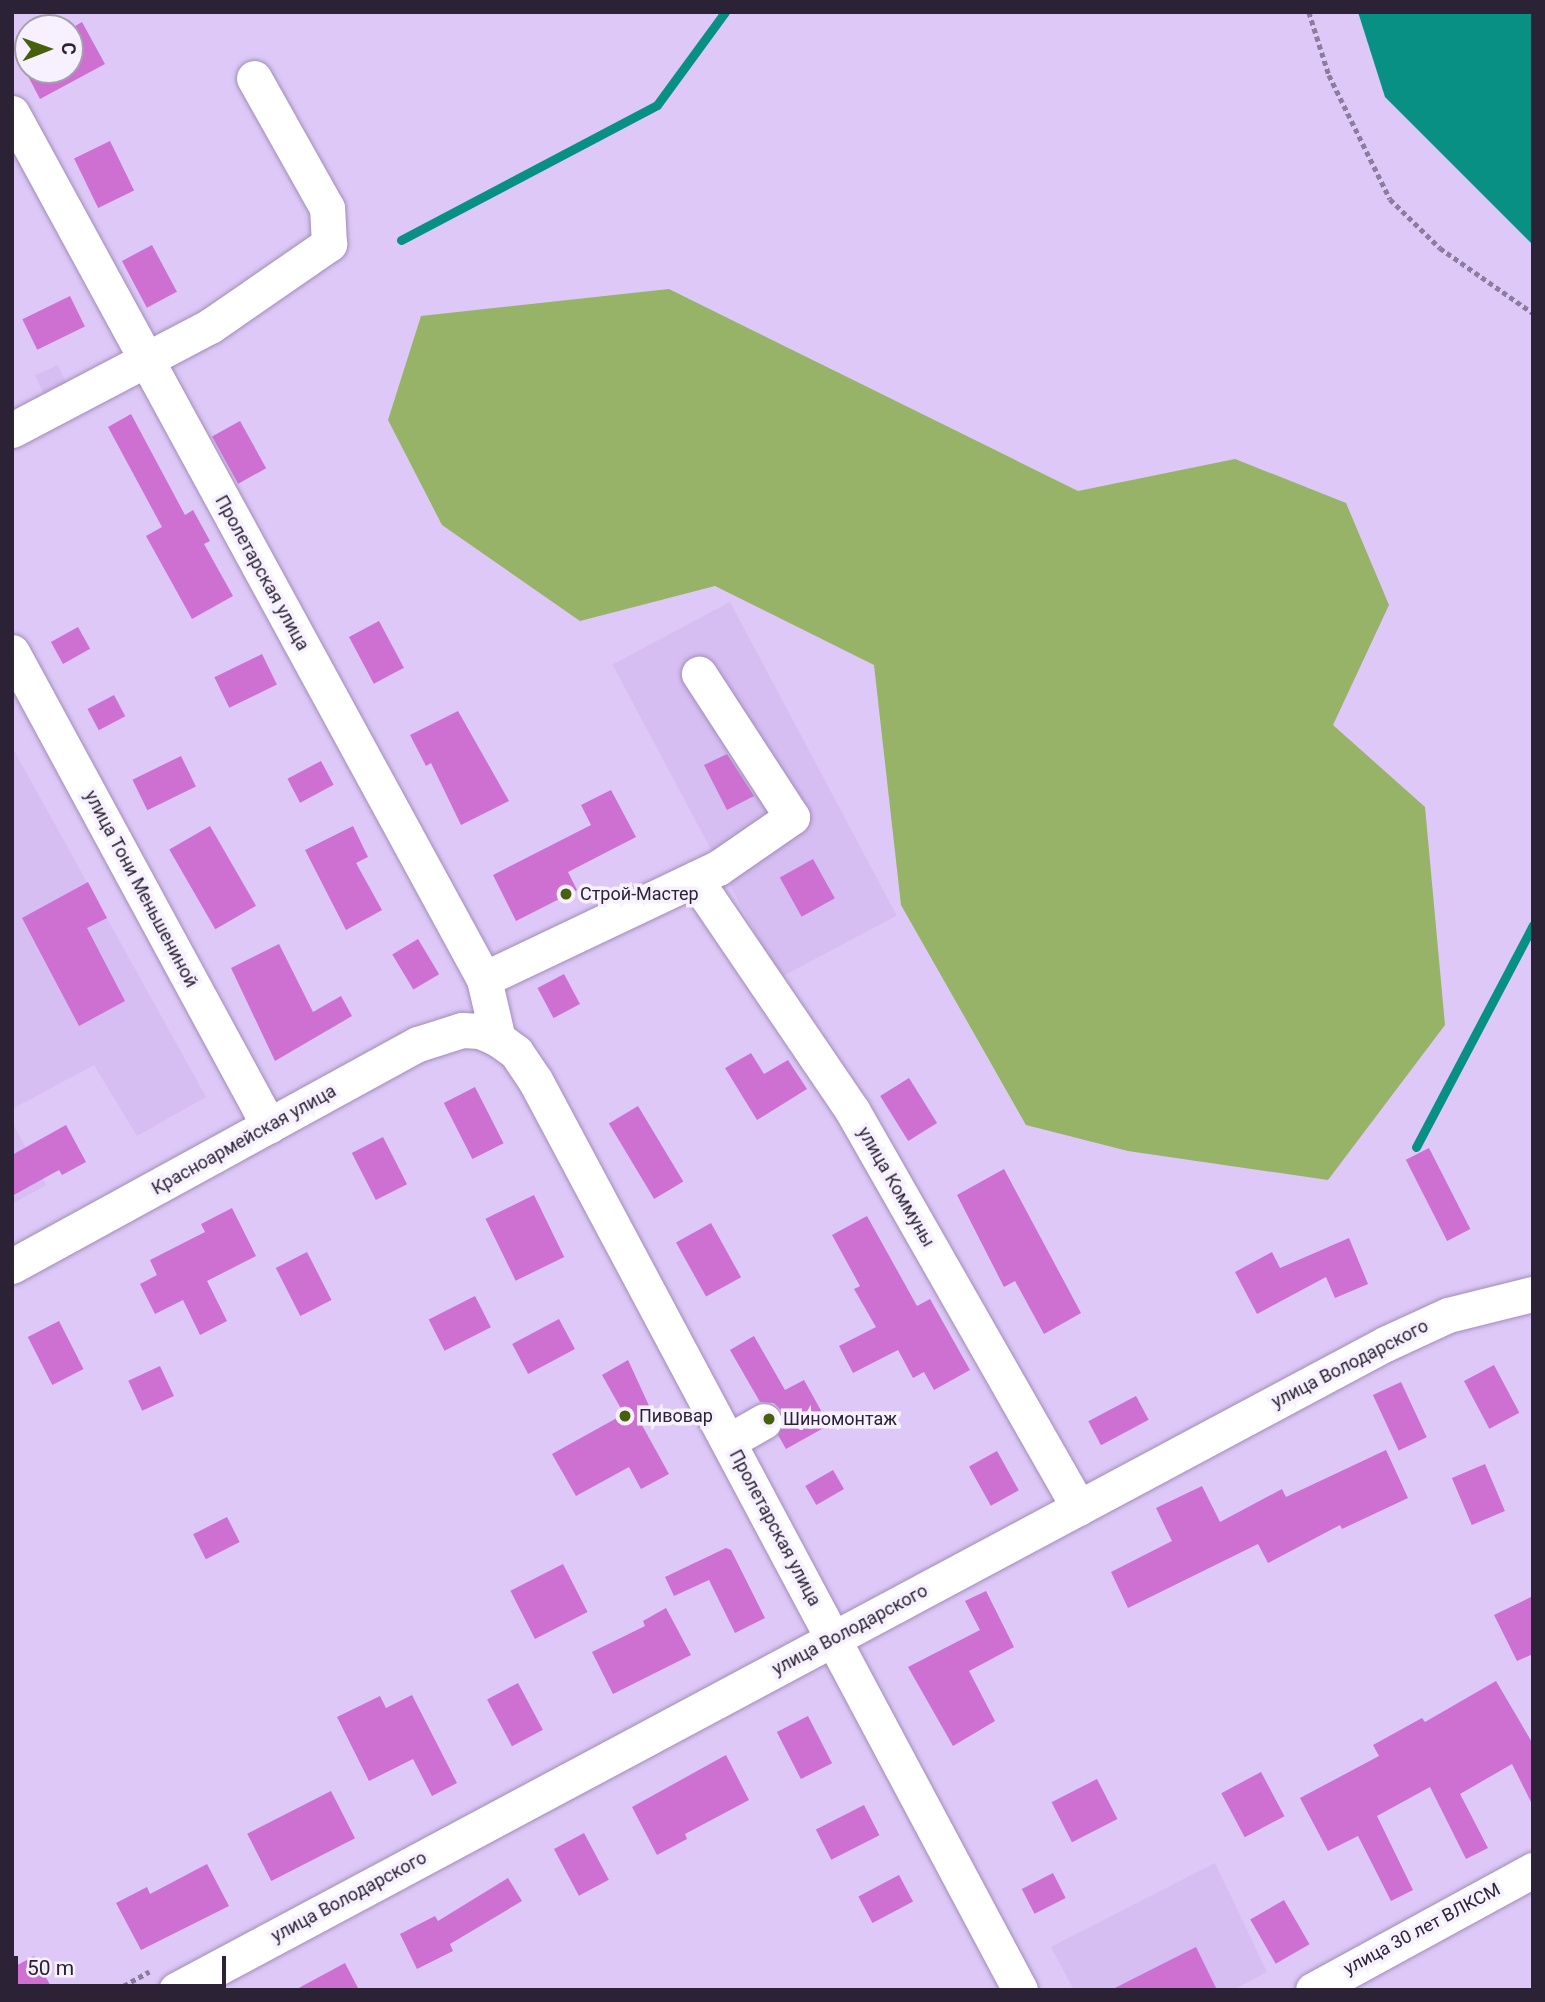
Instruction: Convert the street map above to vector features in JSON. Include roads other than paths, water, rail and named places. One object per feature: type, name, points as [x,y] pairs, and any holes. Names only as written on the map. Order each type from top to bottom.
[{"type":"street","points":[[12,430],[209,326],[329,244],[327,208],[254,78]]},
{"type":"street","name":"Пролетарская улица","points":[[12,113],[484,979],[489,1035],[516,1052],[534,1080],[835,1639],[1020,1990]]},
{"type":"street","name":"улица Тони Меньшениной","points":[[12,652],[269,1126]]},
{"type":"street","points":[[484,979],[695,878],[792,817],[699,674]]},
{"type":"street","name":"улица Коммуны","points":[[695,878],[852,1110],[1079,1508]]},
{"type":"street","name":"Красноармейская улица","points":[[12,1266],[418,1044],[462,1030],[489,1035]]},
{"type":"street","name":"улица Володарского","points":[[176,1990],[1416,1329],[1448,1315],[1533,1294]]},
{"type":"street","points":[[729,1441],[764,1421]]},
{"type":"street","name":"улица 30 лет ВЛКСМ","points":[[1313,1990],[1533,1870]]},
{"type":"waterway","points":[[401,240],[657,105],[725,12]]},
{"type":"waterway","points":[[1416,1147],[1533,925]]},
{"type":"place","name":"Строй-Мастер","points":[[566,894]]},
{"type":"place","name":"Пивовар","points":[[625,1416]]},
{"type":"place","name":"Шиномонтаж","points":[[769,1419]]}]
